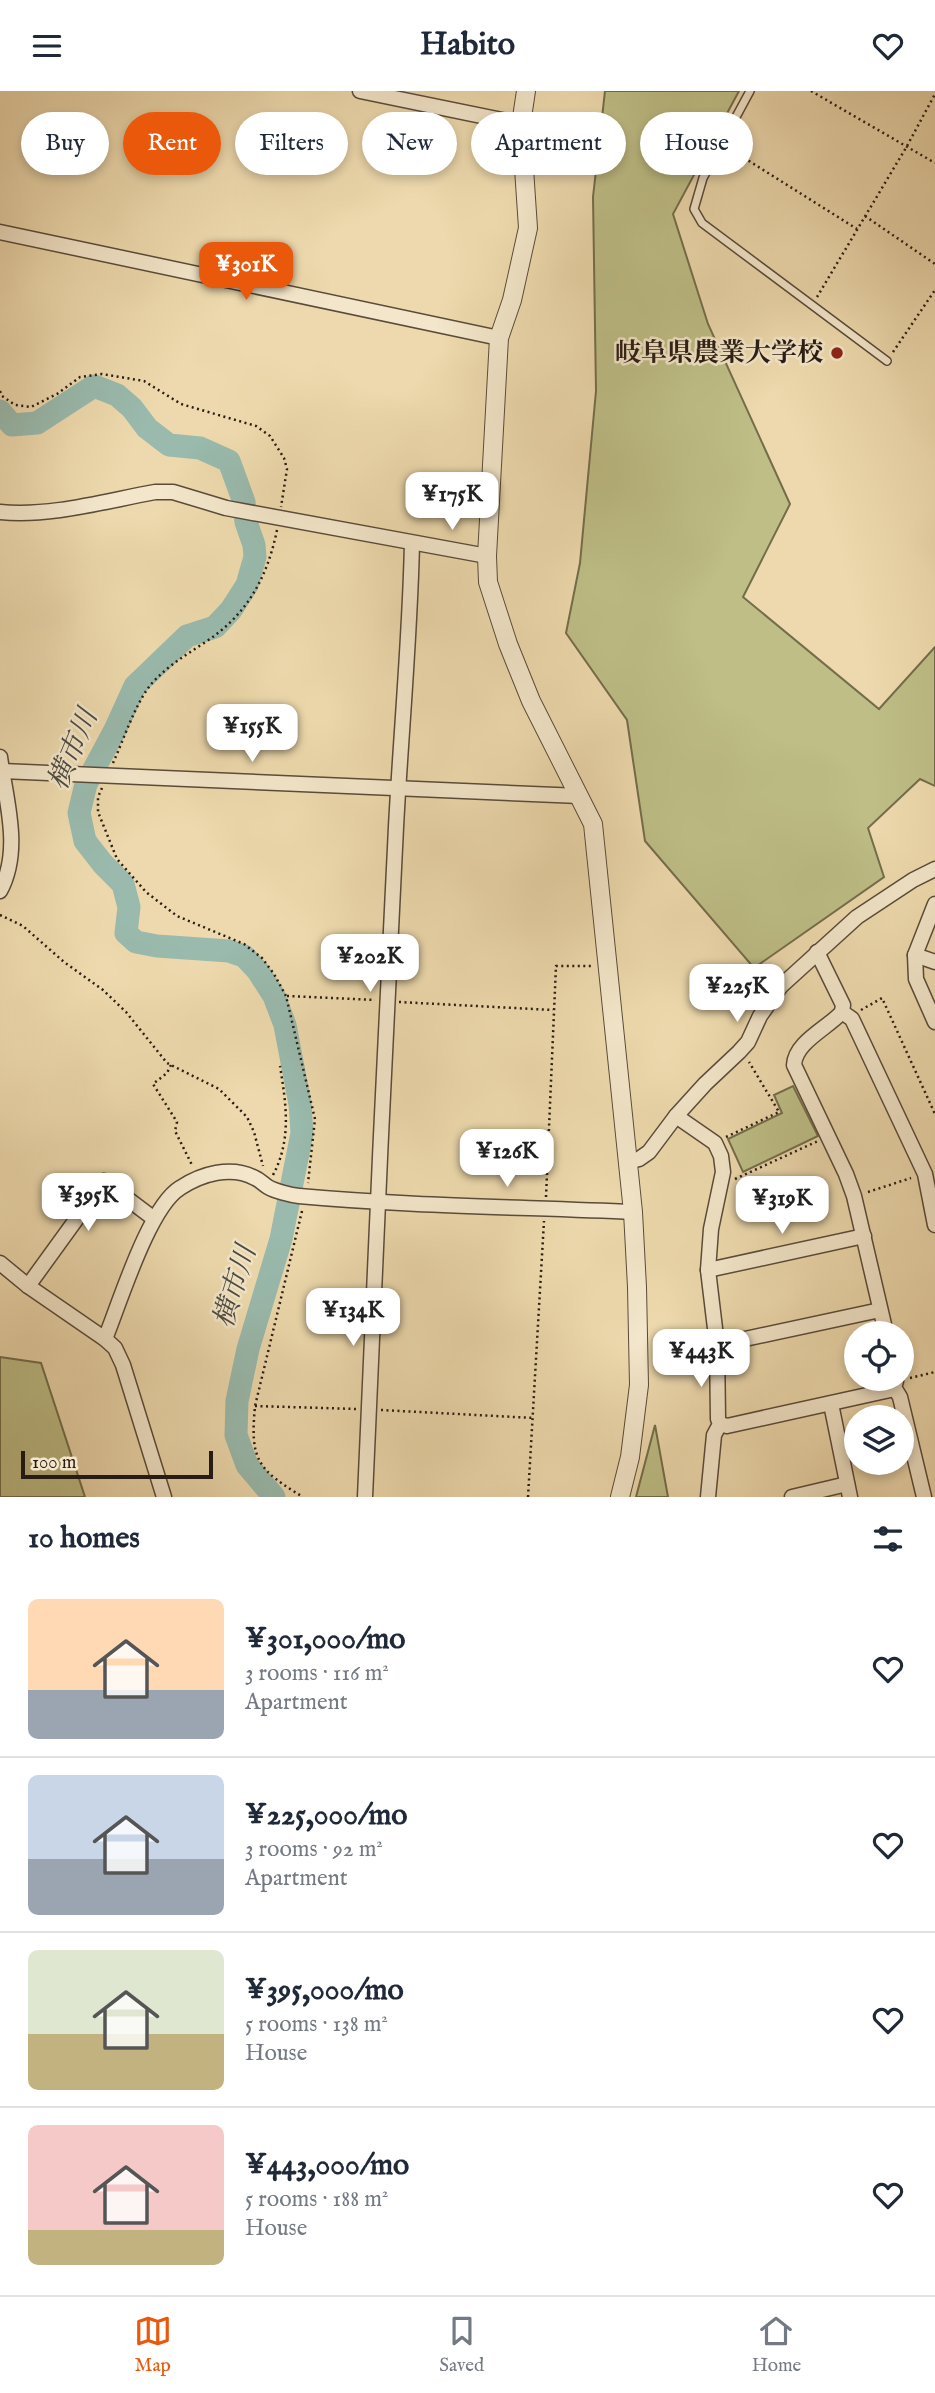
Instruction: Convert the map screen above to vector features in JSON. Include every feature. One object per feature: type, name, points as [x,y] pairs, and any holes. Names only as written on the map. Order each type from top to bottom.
[{"type":"street","points":[[360,91],[471,114]]},
{"type":"street","points":[[523,112],[526,91]]},
{"type":"street","points":[[525,175],[528,227],[512,300],[499,338],[486,557],[488,582],[508,644],[531,701],[593,824],[633,1212],[639,1385],[630,1457],[620,1497]]},
{"type":"street","points":[[0,232],[499,338]]},
{"type":"street","points":[[0,512],[18,514],[46,511],[155,492],[173,492],[226,508],[486,557]]},
{"type":"street","points":[[365,1497],[377,1201],[398,788],[411,602],[412,543]]},
{"type":"street","points":[[0,891],[12,847],[1,764],[43,773],[580,796]]},
{"type":"street","points":[[626,1162],[639,1159],[649,1152],[705,1084],[748,1042],[760,1016],[781,986],[817,952],[857,917],[913,880],[935,871]]},
{"type":"street","points":[[935,904],[915,955],[916,979],[935,1022]]},
{"type":"street","points":[[817,952],[925,1174],[935,1225]]},
{"type":"street","points":[[915,955],[935,962]]},
{"type":"street","points":[[847,1015],[794,1056],[794,1065],[854,1196],[883,1321]]},
{"type":"street","points":[[677,1116],[715,1143],[721,1156],[723,1172],[710,1229],[708,1270],[717,1345],[720,1424],[714,1435],[709,1497]]},
{"type":"street","points":[[105,1339],[153,1218],[176,1189],[198,1177],[230,1172],[246,1174],[268,1185],[303,1196],[633,1212]]},
{"type":"street","points":[[28,1286],[104,1181],[153,1218]]},
{"type":"street","points":[[708,1270],[864,1236]]},
{"type":"street","points":[[0,1263],[115,1348],[123,1365],[164,1497]]},
{"type":"street","points":[[717,1345],[880,1310]]},
{"type":"street","points":[[720,1424],[727,1426],[886,1391]]},
{"type":"street","points":[[898,1391],[924,1497]]},
{"type":"street","points":[[792,1497],[849,1491],[831,1405]]},
{"type":"lane","points":[[739,112],[750,91]]},
{"type":"lane","points":[[705,175],[694,209],[702,223],[887,361]]},
{"type":"path","points":[[811,91],[935,163]]},
{"type":"path","points":[[812,304],[907,146],[935,94]]},
{"type":"path","points":[[753,163],[858,229]]},
{"type":"path","points":[[865,216],[935,264]]},
{"type":"path","points":[[887,361],[935,290]]},
{"type":"path","points":[[0,391],[2,396],[15,405],[31,407],[57,394],[80,377],[102,373],[144,381],[181,404],[256,426],[270,436],[284,458],[287,469],[280,518],[267,568],[244,609],[224,629],[172,664],[151,684],[98,797],[98,812],[117,859],[146,892],[177,916],[244,944],[262,958],[286,996],[315,1119],[303,1196],[255,1406],[252,1437],[254,1450],[266,1471],[303,1497]]},
{"type":"path","points":[[0,915],[23,926],[64,962],[103,990],[126,1012],[170,1065],[219,1089],[247,1117],[254,1132],[268,1185]]},
{"type":"path","points":[[286,996],[553,1010]]},
{"type":"path","points":[[847,1015],[881,998],[935,1114]]},
{"type":"path","points":[[715,1143],[779,1112],[750,1064],[739,1052]]},
{"type":"path","points":[[170,1065],[167,1073],[153,1084],[177,1122],[175,1131],[198,1177]]},
{"type":"path","points":[[268,1185],[281,1159],[286,1133],[287,1113],[280,1066]]},
{"type":"path","points":[[720,1186],[827,1136]]},
{"type":"path","points":[[854,1196],[925,1174]]},
{"type":"path","points":[[914,1378],[935,1372]]},
{"type":"path","points":[[255,1406],[309,1406],[534,1418]]},
{"type":"green space","points":[[605,91],[739,91],[728,112],[640,112],[640,175],[694,175],[673,214],[708,324],[790,504],[743,597],[879,709],[935,647],[935,786],[920,779],[868,828],[884,877],[754,968],[645,841],[627,720],[566,633],[580,563],[596,391],[593,197],[595,175],[626,175],[626,112],[603,112]]},
{"type":"green space","points":[[793,1086],[818,1136],[743,1172],[728,1139],[782,1113],[774,1095]]},
{"type":"green space","points":[[0,1357],[41,1363],[85,1497],[0,1497]]},
{"type":"green space","points":[[655,1425],[668,1497],[636,1497]]},
{"type":"waterway","name":"横市川","points":[[0,411],[12,425],[37,423],[94,386],[117,395],[132,408],[147,428],[169,445],[200,448],[229,461],[244,502],[255,557],[247,585],[231,610],[215,627],[187,636],[135,686],[86,784],[79,813],[85,841],[123,884],[129,907],[126,933],[136,942],[229,951],[244,956],[258,971],[274,996],[285,1025],[300,1104],[302,1133],[281,1239],[248,1349],[237,1401],[236,1435],[247,1465],[274,1497]]},
{"type":"place","name":"岐阜県農業大学校","points":[[837,353]]}]
